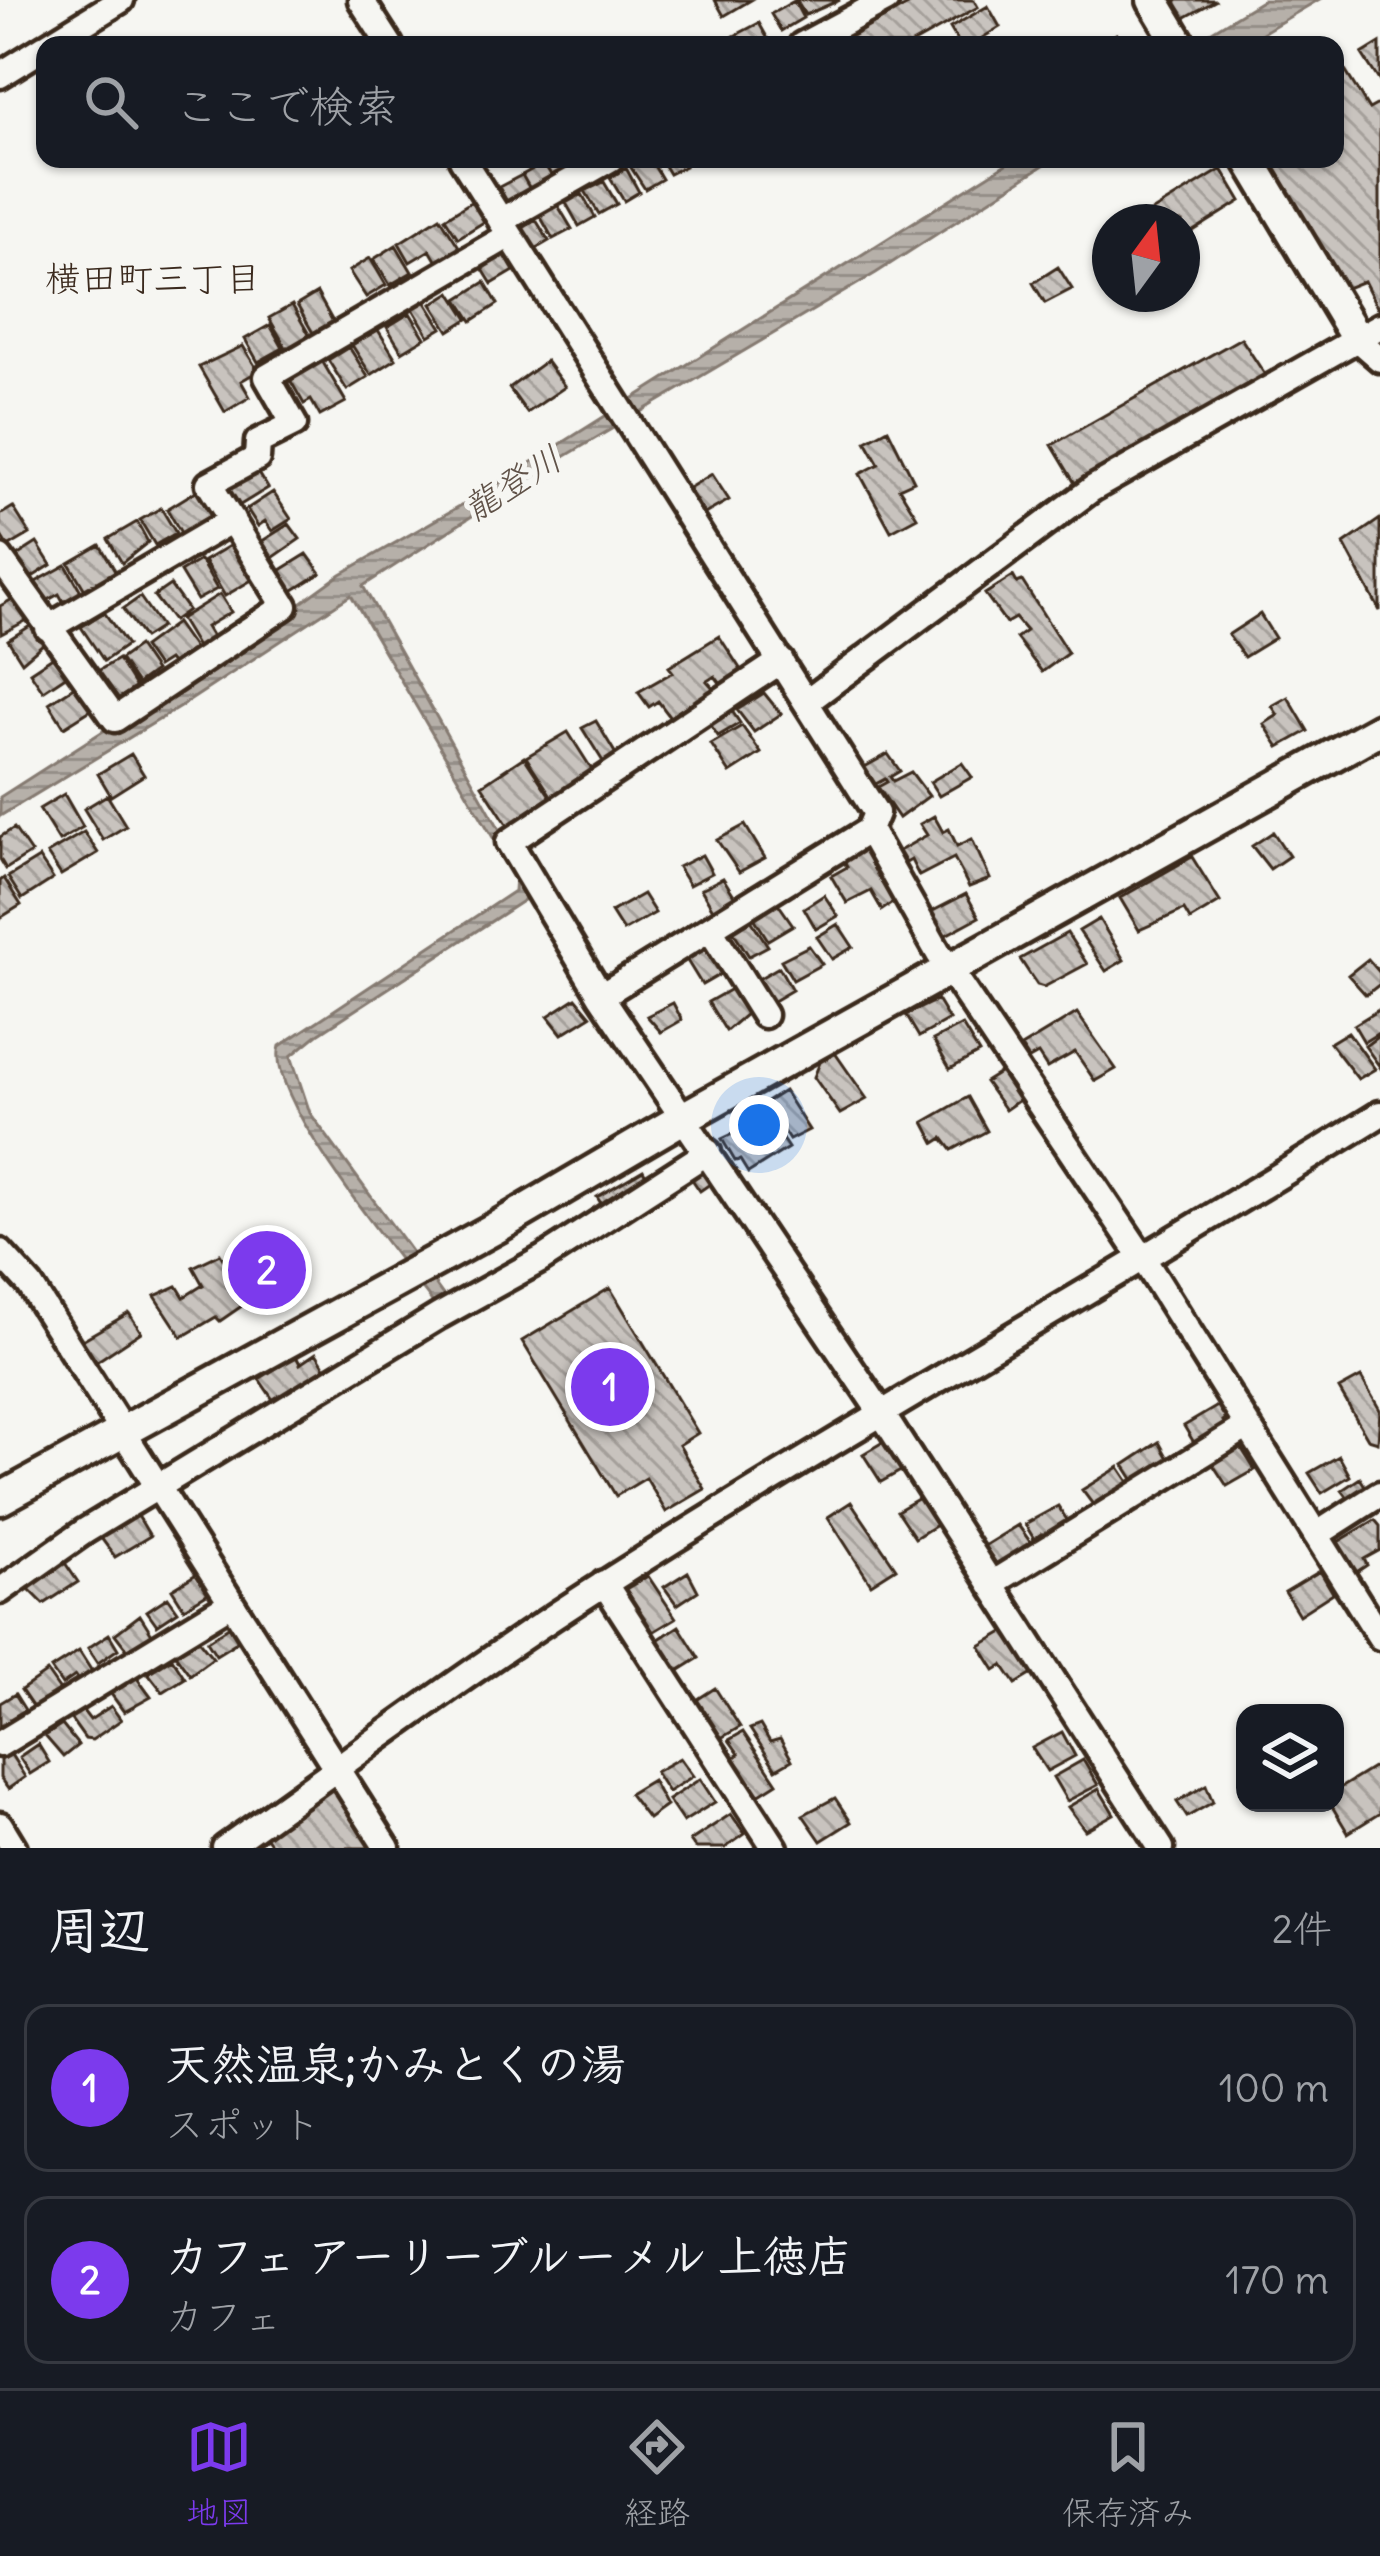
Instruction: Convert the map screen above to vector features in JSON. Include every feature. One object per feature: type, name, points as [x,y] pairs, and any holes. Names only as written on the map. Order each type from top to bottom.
[{"type":"street","points":[[63,36],[122,0]]},
{"type":"street","points":[[361,0],[384,36]]},
{"type":"street","points":[[819,36],[886,0]]},
{"type":"street","points":[[1153,0],[1175,36]]},
{"type":"street","points":[[0,75],[36,53]]},
{"type":"street","points":[[468,168],[876,813],[869,830],[601,996]]},
{"type":"street","points":[[0,559],[115,719],[285,606],[209,484],[257,458],[258,442],[294,424],[267,377],[596,168]]},
{"type":"street","points":[[808,701],[1092,489],[1372,341],[1255,168]]},
{"type":"street","points":[[48,628],[232,520]]},
{"type":"street","points":[[781,661],[509,842],[601,996],[880,1411],[1161,1848]]},
{"type":"street","points":[[0,1499],[497,1227],[1380,729]]},
{"type":"street","points":[[869,830],[949,969],[1144,1260],[1380,1637]]},
{"type":"street","points":[[710,929],[764,1015]]},
{"type":"street","points":[[225,1848],[604,1583],[880,1411],[1144,1260],[1380,1114]]},
{"type":"street","points":[[0,1591],[85,1531],[335,1378],[542,1259],[708,1152]]},
{"type":"street","points":[[0,1252],[30,1285],[387,1848]]},
{"type":"street","points":[[991,1584],[1248,1426]]},
{"type":"street","points":[[1316,1534],[1380,1494]]},
{"type":"street","points":[[604,1583],[775,1848]]},
{"type":"street","points":[[0,1744],[231,1603]]},
{"type":"street","points":[[0,1825],[14,1848]]},
{"type":"water","points":[[1263,0],[1318,0],[1257,36],[1204,36]]},
{"type":"water","name":"龍登川","points":[[1000,168],[1039,168],[876,273],[564,457],[363,586],[531,885],[524,900],[291,1056],[310,1113],[448,1302],[437,1308],[314,1139],[281,1070],[280,1046],[514,891],[515,875],[351,595],[180,707],[0,816],[0,797],[341,574],[486,491]]},
{"type":"building","points":[[715,0],[751,0],[724,16]]},
{"type":"building","points":[[796,0],[840,0],[805,15]]},
{"type":"building","points":[[917,0],[974,0],[978,7],[926,36],[852,36]]},
{"type":"building","points":[[794,1],[803,18],[781,31],[771,14]]},
{"type":"building","points":[[1215,1],[1184,18],[1174,3]]},
{"type":"building","points":[[988,6],[1000,27],[985,36],[955,36],[950,28]]},
{"type":"building","points":[[759,23],[766,36],[734,36]]},
{"type":"building","points":[[1380,43],[1380,82],[1362,54]]},
{"type":"building","points":[[1344,69],[1369,109],[1380,103],[1380,313],[1364,281],[1339,291],[1267,168],[1344,168]]},
{"type":"building","points":[[547,168],[578,168],[555,182]]},
{"type":"building","points":[[547,168],[555,182],[533,194],[522,175]]},
{"type":"building","points":[[626,168],[639,192],[624,201],[610,178]]},
{"type":"building","points":[[631,168],[655,168],[662,179],[645,189]]},
{"type":"building","points":[[1222,169],[1241,201],[1200,227],[1200,204],[1165,204]]},
{"type":"building","points":[[522,175],[533,194],[510,207],[499,187]]},
{"type":"building","points":[[604,182],[617,204],[599,214],[585,191]]},
{"type":"building","points":[[582,194],[595,217],[579,226],[566,203]]},
{"type":"building","points":[[474,200],[487,220],[458,238],[445,218]]},
{"type":"building","points":[[557,204],[572,229],[553,239],[539,214]]},
{"type":"building","points":[[440,217],[463,253],[440,267],[430,250],[410,262],[399,243]]},
{"type":"building","points":[[536,220],[549,241],[532,251],[520,230]]},
{"type":"building","points":[[396,245],[412,272],[390,285],[374,259]]},
{"type":"building","points":[[501,249],[514,271],[492,284],[479,263]]},
{"type":"building","points":[[370,258],[386,285],[366,297],[349,271]]},
{"type":"building","points":[[1058,267],[1072,289],[1045,303],[1033,283]]},
{"type":"building","points":[[485,282],[498,304],[472,321],[458,299]]},
{"type":"building","points":[[451,292],[468,319],[449,331],[432,304]]},
{"type":"building","points":[[317,293],[333,322],[313,333],[297,305]]},
{"type":"building","points":[[424,299],[442,328],[429,336],[412,307]]},
{"type":"building","points":[[292,305],[314,343],[291,356],[269,318]]},
{"type":"building","points":[[410,313],[425,338],[402,352],[387,327]]},
{"type":"building","points":[[270,325],[283,348],[258,362],[245,339]]},
{"type":"building","points":[[378,330],[396,359],[371,375],[352,345]]},
{"type":"building","points":[[1241,338],[1269,381],[1079,490],[1052,445]]},
{"type":"building","points":[[243,346],[258,371],[241,381],[250,397],[225,412],[199,367]]},
{"type":"building","points":[[349,347],[368,377],[347,390],[328,360]]},
{"type":"building","points":[[321,359],[346,402],[320,416],[311,400],[304,404],[289,378]]},
{"type":"building","points":[[546,361],[565,387],[527,413],[509,388]]},
{"type":"building","points":[[888,429],[914,481],[899,488],[917,517],[891,531],[860,474],[879,464],[866,441]]},
{"type":"building","points":[[254,465],[268,488],[237,507],[223,485]]},
{"type":"building","points":[[712,474],[729,500],[701,516],[684,491]]},
{"type":"building","points":[[201,488],[214,510],[209,513],[214,520],[184,538],[167,509]]},
{"type":"building","points":[[273,492],[291,519],[272,531],[265,521],[258,526],[247,509]]},
{"type":"building","points":[[13,507],[30,534],[8,547],[0,534],[0,515]]},
{"type":"building","points":[[161,508],[176,533],[155,545],[140,520]]},
{"type":"building","points":[[1380,519],[1380,611],[1344,544]]},
{"type":"building","points":[[137,522],[148,542],[122,563],[108,539]]},
{"type":"building","points":[[289,524],[300,539],[267,562],[256,545]]},
{"type":"building","points":[[37,543],[51,565],[23,583],[9,561]]},
{"type":"building","points":[[234,543],[255,578],[225,596],[204,561]]},
{"type":"building","points":[[100,545],[116,572],[85,590],[69,563]]},
{"type":"building","points":[[307,554],[321,573],[286,595],[273,575]]},
{"type":"building","points":[[200,560],[217,589],[197,600],[180,572]]},
{"type":"building","points":[[66,565],[82,593],[64,603],[59,594],[43,603],[32,584]]},
{"type":"building","points":[[1013,576],[1017,583],[1022,581],[1068,653],[1042,672],[1016,638],[1026,631],[1015,618],[1006,623],[985,594]]},
{"type":"building","points":[[170,585],[188,610],[173,621],[154,596]]},
{"type":"building","points":[[220,594],[231,612],[206,627],[215,642],[200,652],[180,619]]},
{"type":"building","points":[[18,596],[31,618],[1,634],[0,606]]},
{"type":"building","points":[[140,597],[161,627],[144,638],[123,609]]},
{"type":"building","points":[[104,612],[127,645],[104,661],[81,627]]},
{"type":"building","points":[[1260,614],[1275,638],[1244,657],[1228,635]]},
{"type":"building","points":[[38,621],[50,638],[22,662],[8,640]]},
{"type":"building","points":[[176,623],[195,650],[172,665],[168,660],[157,667],[143,647]]},
{"type":"building","points":[[719,636],[743,673],[723,687],[715,676],[707,681],[714,689],[670,717],[658,701],[649,707],[638,692]]},
{"type":"building","points":[[138,646],[155,671],[137,684],[120,659]]},
{"type":"building","points":[[60,652],[73,671],[43,691],[30,672]]},
{"type":"building","points":[[118,659],[136,688],[116,700],[98,671]]},
{"type":"building","points":[[75,686],[79,692],[85,688],[97,706],[64,727],[49,703]]},
{"type":"building","points":[[764,693],[781,714],[754,732],[737,710]]},
{"type":"building","points":[[1288,697],[1308,731],[1279,747],[1264,724],[1278,715],[1272,706]]},
{"type":"building","points":[[728,705],[740,723],[718,736],[706,718]]},
{"type":"building","points":[[596,721],[617,756],[604,763],[582,728]]},
{"type":"building","points":[[742,726],[761,753],[730,773],[711,744]]},
{"type":"building","points":[[568,732],[596,776],[554,800],[526,757]]},
{"type":"building","points":[[131,754],[144,775],[111,796],[98,774]]},
{"type":"building","points":[[888,754],[900,771],[890,777],[893,781],[911,772],[929,796],[899,818],[878,787],[885,779],[872,786],[861,769]]},
{"type":"building","points":[[524,757],[556,805],[513,833],[482,785]]},
{"type":"building","points":[[962,763],[972,777],[939,796],[930,782]]},
{"type":"building","points":[[64,794],[83,827],[59,841],[39,809]]},
{"type":"building","points":[[107,795],[126,826],[103,840],[84,809]]},
{"type":"building","points":[[934,816],[943,832],[949,829],[957,846],[972,839],[990,879],[969,887],[954,858],[919,876],[911,860],[906,863],[899,851],[927,835],[920,824]]},
{"type":"building","points":[[745,825],[765,858],[739,872],[717,840]]},
{"type":"building","points":[[14,828],[31,853],[6,869],[0,859],[0,837]]},
{"type":"building","points":[[84,832],[98,853],[61,875],[47,854]]},
{"type":"building","points":[[1273,832],[1289,856],[1270,869],[1252,846]]},
{"type":"building","points":[[867,845],[901,897],[882,910],[871,891],[847,903],[831,876],[847,867],[842,859]]},
{"type":"building","points":[[702,855],[712,873],[689,885],[678,867]]},
{"type":"building","points":[[1192,857],[1220,902],[1190,920],[1184,910],[1139,930],[1120,898]]},
{"type":"building","points":[[39,858],[53,879],[22,899],[8,877]]},
{"type":"building","points":[[4,878],[21,905],[0,918],[0,881]]},
{"type":"building","points":[[723,878],[737,900],[714,911],[701,889]]},
{"type":"building","points":[[643,894],[655,913],[623,931],[611,912]]},
{"type":"building","points":[[966,894],[979,917],[944,936],[929,913]]},
{"type":"building","points":[[824,895],[838,916],[816,929],[804,908]]},
{"type":"building","points":[[777,902],[793,925],[768,940],[753,916]]},
{"type":"building","points":[[1099,919],[1124,960],[1106,971],[1079,931]]},
{"type":"building","points":[[751,920],[768,946],[749,956],[733,931]]},
{"type":"building","points":[[838,924],[853,947],[832,959],[817,937]]},
{"type":"building","points":[[1067,933],[1087,964],[1044,987],[1037,985],[1020,959]]},
{"type":"building","points":[[809,946],[822,964],[793,980],[781,960]]},
{"type":"building","points":[[709,948],[723,973],[702,985],[686,959]]},
{"type":"building","points":[[1368,959],[1380,973],[1380,984],[1366,995],[1348,975]]},
{"type":"building","points":[[779,967],[792,990],[768,1004],[753,982]]},
{"type":"building","points":[[738,985],[752,1009],[726,1031],[708,1002]]},
{"type":"building","points":[[576,998],[591,1016],[562,1034],[548,1016]]},
{"type":"building","points":[[937,1000],[949,1020],[919,1037],[906,1015]]},
{"type":"building","points":[[673,1003],[682,1020],[661,1032],[647,1016]]},
{"type":"building","points":[[1380,1009],[1380,1032],[1364,1042],[1354,1025]]},
{"type":"building","points":[[1077,1013],[1116,1069],[1095,1081],[1075,1052],[1047,1068],[1038,1054],[1029,1059],[1021,1047]]},
{"type":"building","points":[[962,1025],[979,1053],[950,1069],[933,1040]]},
{"type":"building","points":[[1348,1032],[1375,1069],[1358,1079],[1330,1043]]},
{"type":"building","points":[[1380,1035],[1380,1067],[1365,1046]]},
{"type":"building","points":[[835,1053],[867,1099],[840,1114],[814,1077],[821,1060]]},
{"type":"building","points":[[1004,1070],[1022,1098],[1005,1110],[985,1082]]},
{"type":"building","points":[[784,1091],[809,1130],[789,1140],[765,1103]]},
{"type":"building","points":[[968,1097],[987,1131],[952,1150],[943,1138],[935,1143],[924,1122]]},
{"type":"building","points":[[761,1107],[788,1148],[748,1173],[722,1139],[745,1128],[739,1117]]},
{"type":"building","points":[[709,1161],[720,1177],[700,1191],[689,1175]]},
{"type":"building","points":[[643,1170],[652,1187],[607,1213],[597,1197]]},
{"type":"building","points":[[266,1244],[295,1288],[285,1293],[289,1300],[270,1310],[238,1260]]},
{"type":"building","points":[[220,1254],[249,1301],[220,1321],[216,1317],[182,1337],[155,1296],[177,1286],[184,1297],[203,1285],[193,1267]]},
{"type":"building","points":[[610,1288],[698,1433],[679,1445],[705,1489],[666,1512],[646,1478],[616,1496],[522,1341]]},
{"type":"building","points":[[129,1313],[141,1332],[93,1364],[77,1343]]},
{"type":"building","points":[[316,1353],[328,1372],[276,1404],[259,1379],[296,1356],[300,1364]]},
{"type":"building","points":[[1361,1377],[1380,1410],[1378,1442],[1368,1439],[1339,1389]]},
{"type":"building","points":[[1221,1404],[1228,1417],[1223,1421],[1226,1428],[1196,1446],[1184,1426]]},
{"type":"building","points":[[888,1439],[906,1468],[881,1482],[863,1454]]},
{"type":"building","points":[[1159,1442],[1170,1462],[1135,1482],[1124,1465]]},
{"type":"building","points":[[1240,1446],[1255,1470],[1227,1486],[1212,1463]]},
{"type":"building","points":[[1339,1456],[1350,1476],[1322,1493],[1309,1473]]},
{"type":"building","points":[[1119,1467],[1133,1488],[1097,1510],[1082,1490]]},
{"type":"building","points":[[1360,1478],[1370,1494],[1353,1504],[1342,1490]]},
{"type":"building","points":[[923,1496],[941,1522],[915,1538],[897,1511]]},
{"type":"building","points":[[851,1502],[896,1568],[871,1584],[828,1517]]},
{"type":"building","points":[[1058,1506],[1071,1526],[1046,1540],[1041,1534],[1034,1539],[1025,1524]]},
{"type":"building","points":[[135,1511],[150,1536],[115,1557],[98,1534]]},
{"type":"building","points":[[1375,1520],[1380,1526],[1380,1550],[1364,1559],[1367,1565],[1355,1573],[1338,1542]]},
{"type":"building","points":[[1018,1525],[1034,1547],[1000,1569],[984,1546]]},
{"type":"building","points":[[61,1557],[78,1582],[44,1604],[23,1583]]},
{"type":"building","points":[[1320,1571],[1333,1593],[1299,1615],[1285,1592]]},
{"type":"building","points":[[688,1572],[698,1591],[677,1605],[664,1587]]},
{"type":"building","points":[[198,1573],[210,1592],[184,1608],[172,1589]]},
{"type":"building","points":[[648,1576],[676,1618],[648,1635],[619,1593]]},
{"type":"building","points":[[168,1597],[178,1611],[157,1625],[147,1611]]},
{"type":"building","points":[[140,1615],[152,1634],[128,1651],[115,1634]]},
{"type":"building","points":[[230,1626],[240,1640],[216,1655],[207,1641]]},
{"type":"building","points":[[679,1626],[699,1658],[675,1673],[653,1643]]},
{"type":"building","points":[[1009,1629],[1036,1672],[1016,1684],[1003,1665],[995,1670],[980,1646]]},
{"type":"building","points":[[109,1634],[118,1649],[98,1663],[88,1648]]},
{"type":"building","points":[[196,1637],[213,1658],[190,1675],[174,1653]]},
{"type":"building","points":[[79,1651],[93,1673],[79,1682],[75,1676],[62,1685],[51,1669]]},
{"type":"building","points":[[172,1658],[185,1678],[163,1692],[148,1673]]},
{"type":"building","points":[[47,1672],[61,1692],[34,1709],[21,1690]]},
{"type":"building","points":[[137,1678],[151,1697],[124,1712],[111,1694]]},
{"type":"building","points":[[715,1688],[740,1727],[719,1739],[692,1703]]},
{"type":"building","points":[[15,1694],[25,1710],[10,1719],[16,1727],[4,1735],[0,1703]]},
{"type":"building","points":[[111,1706],[121,1720],[92,1740],[85,1739],[67,1714],[80,1707],[90,1720]]},
{"type":"building","points":[[62,1725],[78,1745],[63,1757],[45,1736]]},
{"type":"building","points":[[760,1725],[770,1742],[780,1739],[792,1760],[776,1769],[750,1729]]},
{"type":"building","points":[[743,1732],[777,1783],[755,1797],[733,1758],[739,1754],[729,1740]]},
{"type":"building","points":[[1062,1732],[1075,1756],[1047,1771],[1032,1748]]},
{"type":"building","points":[[38,1744],[49,1762],[30,1774],[19,1757]]},
{"type":"building","points":[[10,1753],[25,1777],[8,1789],[0,1778],[0,1760]]},
{"type":"building","points":[[680,1758],[693,1776],[668,1792],[655,1772]]},
{"type":"building","points":[[1083,1760],[1098,1785],[1067,1801],[1053,1777]]},
{"type":"building","points":[[1379,1764],[1380,1813],[1348,1833],[1335,1812],[1344,1812],[1344,1785]]},
{"type":"building","points":[[336,1777],[379,1842],[371,1848],[273,1848],[266,1838],[259,1843],[252,1833]]},
{"type":"building","points":[[700,1779],[715,1802],[683,1822],[668,1800]]},
{"type":"building","points":[[652,1780],[666,1806],[648,1819],[629,1794]]},
{"type":"building","points":[[1206,1785],[1213,1802],[1187,1817],[1177,1802]]},
{"type":"building","points":[[1099,1789],[1114,1814],[1085,1830],[1068,1807]]},
{"type":"building","points":[[835,1798],[851,1822],[821,1841],[803,1815]]},
{"type":"building","points":[[731,1814],[745,1834],[725,1848],[695,1848],[690,1841]]},
{"type":"place","name":"カフェ アーリーブルーメル 上徳店","points":[[267,1270]]},
{"type":"place","name":"天然温泉;かみとくの湯","points":[[610,1387]]},
{"type":"district","name":"横田町三丁目","points":[[153,278]]}]
